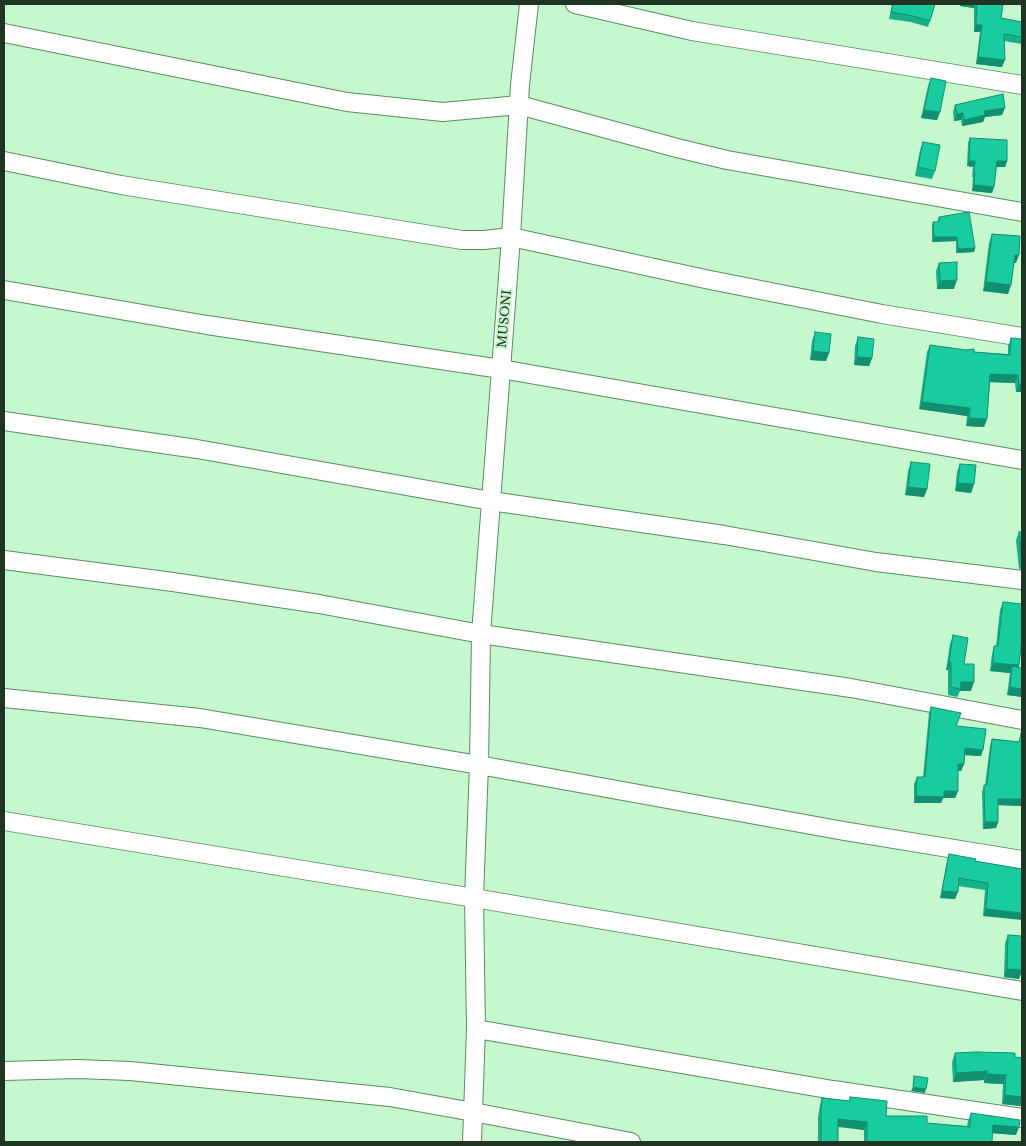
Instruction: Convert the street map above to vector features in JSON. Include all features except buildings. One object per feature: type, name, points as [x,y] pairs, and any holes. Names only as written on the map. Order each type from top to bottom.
[{"type":"street","name":"MUSONI","points":[[472,1142],[476,1028],[474,898],[481,634],[511,237],[520,85],[529,4]]},
{"type":"street","points":[[575,4],[692,31],[1022,85]]},
{"type":"street","points":[[4,33],[347,102],[443,112],[520,106],[726,160],[1022,212]]},
{"type":"street","points":[[4,160],[121,185],[462,240],[511,237],[710,280],[882,314],[1022,337]]},
{"type":"street","points":[[4,290],[207,325],[501,369],[1022,460]]},
{"type":"street","points":[[4,421],[197,450],[491,501],[724,535],[876,562],[1022,580]]},
{"type":"street","points":[[4,560],[173,582],[319,604],[481,634],[851,688],[1022,720]]},
{"type":"street","points":[[4,698],[200,718],[479,764],[844,831],[1022,860]]},
{"type":"street","points":[[4,821],[1022,991]]},
{"type":"street","points":[[476,1028],[833,1090],[1022,1118]]},
{"type":"street","points":[[4,1071],[77,1069],[130,1072],[390,1097],[631,1142]]}]
